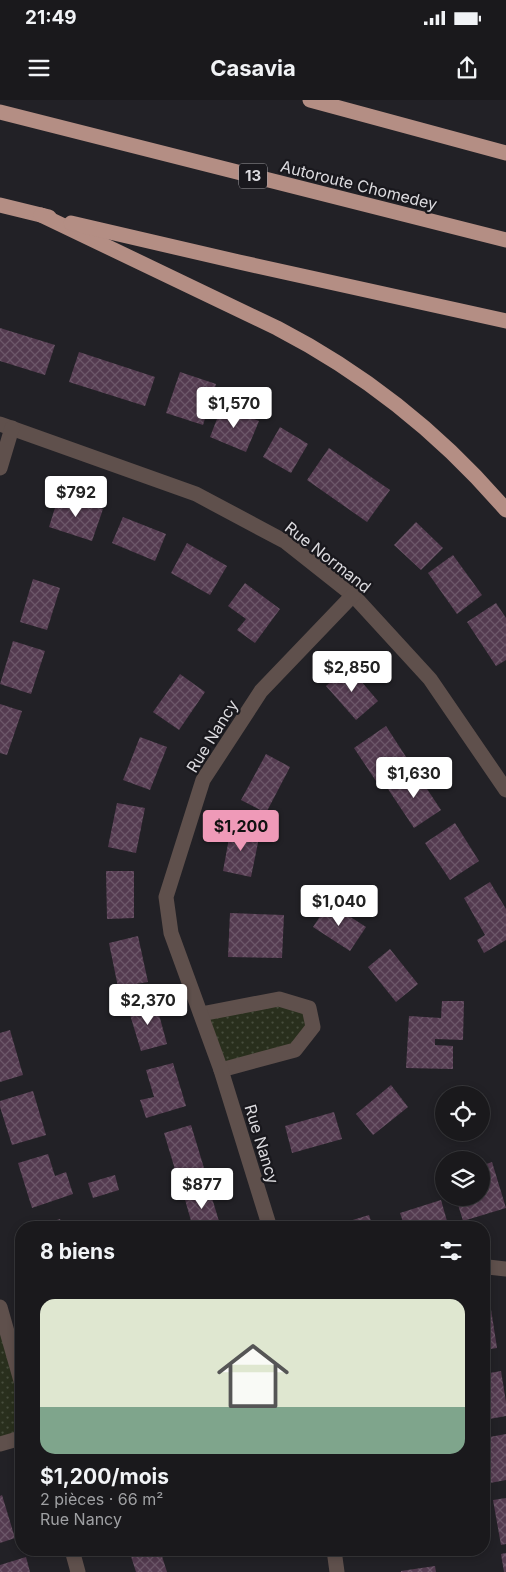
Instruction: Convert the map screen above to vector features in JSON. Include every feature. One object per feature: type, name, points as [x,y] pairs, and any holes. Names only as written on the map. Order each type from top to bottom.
[{"type":"highway","points":[[310,100],[506,152]]},
{"type":"highway","name":"Autoroute Chomedey","points":[[0,112],[506,240]]},
{"type":"highway","points":[[0,205],[239,262],[506,321]]},
{"type":"highway","points":[[41,216],[277,328],[354,373],[382,392],[434,434],[464,463],[506,510]]},
{"type":"street","points":[[0,468],[6,426]]},
{"type":"street","name":"Rue Normand","points":[[6,426],[196,494],[286,542],[353,595],[430,679],[506,790]]},
{"type":"street","name":"Rue Nancy","points":[[268,1221],[221,1070],[171,933],[166,897],[203,780],[261,691],[353,595]]},
{"type":"street","points":[[201,1014],[279,999],[309,1008],[314,1027],[295,1050],[221,1070]]},
{"type":"street","points":[[490,1267],[506,1269]]},
{"type":"street","points":[[0,1307],[15,1360]]},
{"type":"street","points":[[0,1444],[15,1440]]},
{"type":"street","points":[[74,1556],[78,1572]]},
{"type":"street","points":[[335,1556],[338,1572]]},
{"type":"green space","points":[[279,999],[309,1008],[313,1027],[295,1050],[221,1070],[201,1014]]},
{"type":"green space","points":[[0,1307],[15,1360],[15,1440],[0,1444]]},
{"type":"building","points":[[0,328],[55,345],[45,375],[0,361]]},
{"type":"building","points":[[79,352],[155,377],[145,406],[69,382]]},
{"type":"building","points":[[180,372],[216,384],[203,425],[166,413]]},
{"type":"building","points":[[222,406],[259,421],[246,452],[210,437]]},
{"type":"building","points":[[280,427],[308,444],[291,473],[263,457]]},
{"type":"building","points":[[329,448],[390,490],[367,522],[307,480]]},
{"type":"building","points":[[59,495],[103,509],[92,541],[49,527]]},
{"type":"building","points":[[123,517],[166,534],[155,561],[112,543]]},
{"type":"building","points":[[416,522],[443,548],[421,570],[394,545]]},
{"type":"building","points":[[187,543],[227,566],[210,595],[171,573]]},
{"type":"building","points":[[453,555],[482,595],[457,614],[428,573]]},
{"type":"building","points":[[33,579],[60,588],[47,630],[20,622]]},
{"type":"building","points":[[245,583],[280,609],[255,643],[237,630],[246,619],[228,606]]},
{"type":"building","points":[[496,603],[506,618],[506,660],[496,666],[467,622]]},
{"type":"building","points":[[13,641],[45,651],[31,694],[0,684]]},
{"type":"building","points":[[348,666],[378,701],[356,720],[326,686]]},
{"type":"building","points":[[180,674],[205,692],[179,730],[153,712]]},
{"type":"building","points":[[0,704],[22,711],[7,755],[0,753]]},
{"type":"building","points":[[386,726],[408,760],[376,781],[354,748]]},
{"type":"building","points":[[140,737],[167,747],[150,790],[123,780]]},
{"type":"building","points":[[266,754],[290,767],[266,813],[241,800]]},
{"type":"building","points":[[415,771],[441,810],[414,828],[388,789]]},
{"type":"building","points":[[117,803],[145,808],[136,853],[108,847]]},
{"type":"building","points":[[455,823],[479,861],[450,880],[425,843]]},
{"type":"building","points":[[231,827],[260,833],[251,877],[223,871]]},
{"type":"building","points":[[106,871],[134,871],[134,918],[107,919]]},
{"type":"building","points":[[490,882],[506,909],[506,940],[484,953],[477,940],[485,935],[464,898]]},
{"type":"building","points":[[329,903],[366,927],[350,951],[313,927]]},
{"type":"building","points":[[230,913],[284,915],[282,958],[228,957]]},
{"type":"building","points":[[138,936],[148,982],[118,987],[109,943]]},
{"type":"building","points":[[390,949],[418,984],[396,1002],[368,967]]},
{"type":"building","points":[[155,1000],[167,1044],[141,1051],[128,1008]]},
{"type":"building","points":[[442,1001],[464,1001],[463,1040],[435,1039],[435,1045],[453,1046],[453,1069],[406,1068],[409,1016],[441,1018]]},
{"type":"building","points":[[10,1030],[23,1075],[0,1082],[0,1033]]},
{"type":"building","points":[[173,1063],[186,1106],[146,1118],[140,1100],[154,1097],[146,1070]]},
{"type":"building","points":[[391,1085],[408,1107],[373,1135],[356,1114]]},
{"type":"building","points":[[33,1091],[46,1135],[12,1145],[0,1107],[0,1101]]},
{"type":"building","points":[[334,1112],[342,1139],[292,1153],[285,1126]]},
{"type":"building","points":[[191,1125],[204,1168],[177,1176],[164,1133]]},
{"type":"building","points":[[48,1154],[55,1176],[66,1172],[73,1194],[32,1208],[18,1163]]},
{"type":"building","points":[[492,1162],[506,1208],[463,1221],[458,1206],[490,1206],[490,1163]]},
{"type":"building","points":[[115,1175],[119,1190],[93,1198],[88,1183]]},
{"type":"building","points":[[209,1188],[219,1221],[191,1221],[184,1196]]},
{"type":"building","points":[[435,1202],[435,1206],[443,1206],[447,1221],[403,1221],[400,1213]]},
{"type":"building","points":[[369,1215],[371,1221],[350,1221]]},
{"type":"building","points":[[490,1303],[497,1348],[490,1349]]},
{"type":"building","points":[[501,1371],[506,1402],[506,1416],[490,1419],[490,1373]]},
{"type":"building","points":[[506,1434],[506,1480],[490,1483],[490,1437]]},
{"type":"building","points":[[2,1495],[15,1538],[0,1543],[0,1496]]},
{"type":"building","points":[[506,1498],[506,1544],[501,1545],[493,1500]]},
{"type":"building","points":[[506,1553],[506,1572],[504,1572],[501,1554]]},
{"type":"building","points":[[131,1556],[162,1556],[167,1572],[136,1572]]},
{"type":"building","points":[[26,1557],[30,1572],[0,1572],[0,1565]]},
{"type":"building","points":[[435,1566],[436,1572],[401,1572],[401,1571]]}]
